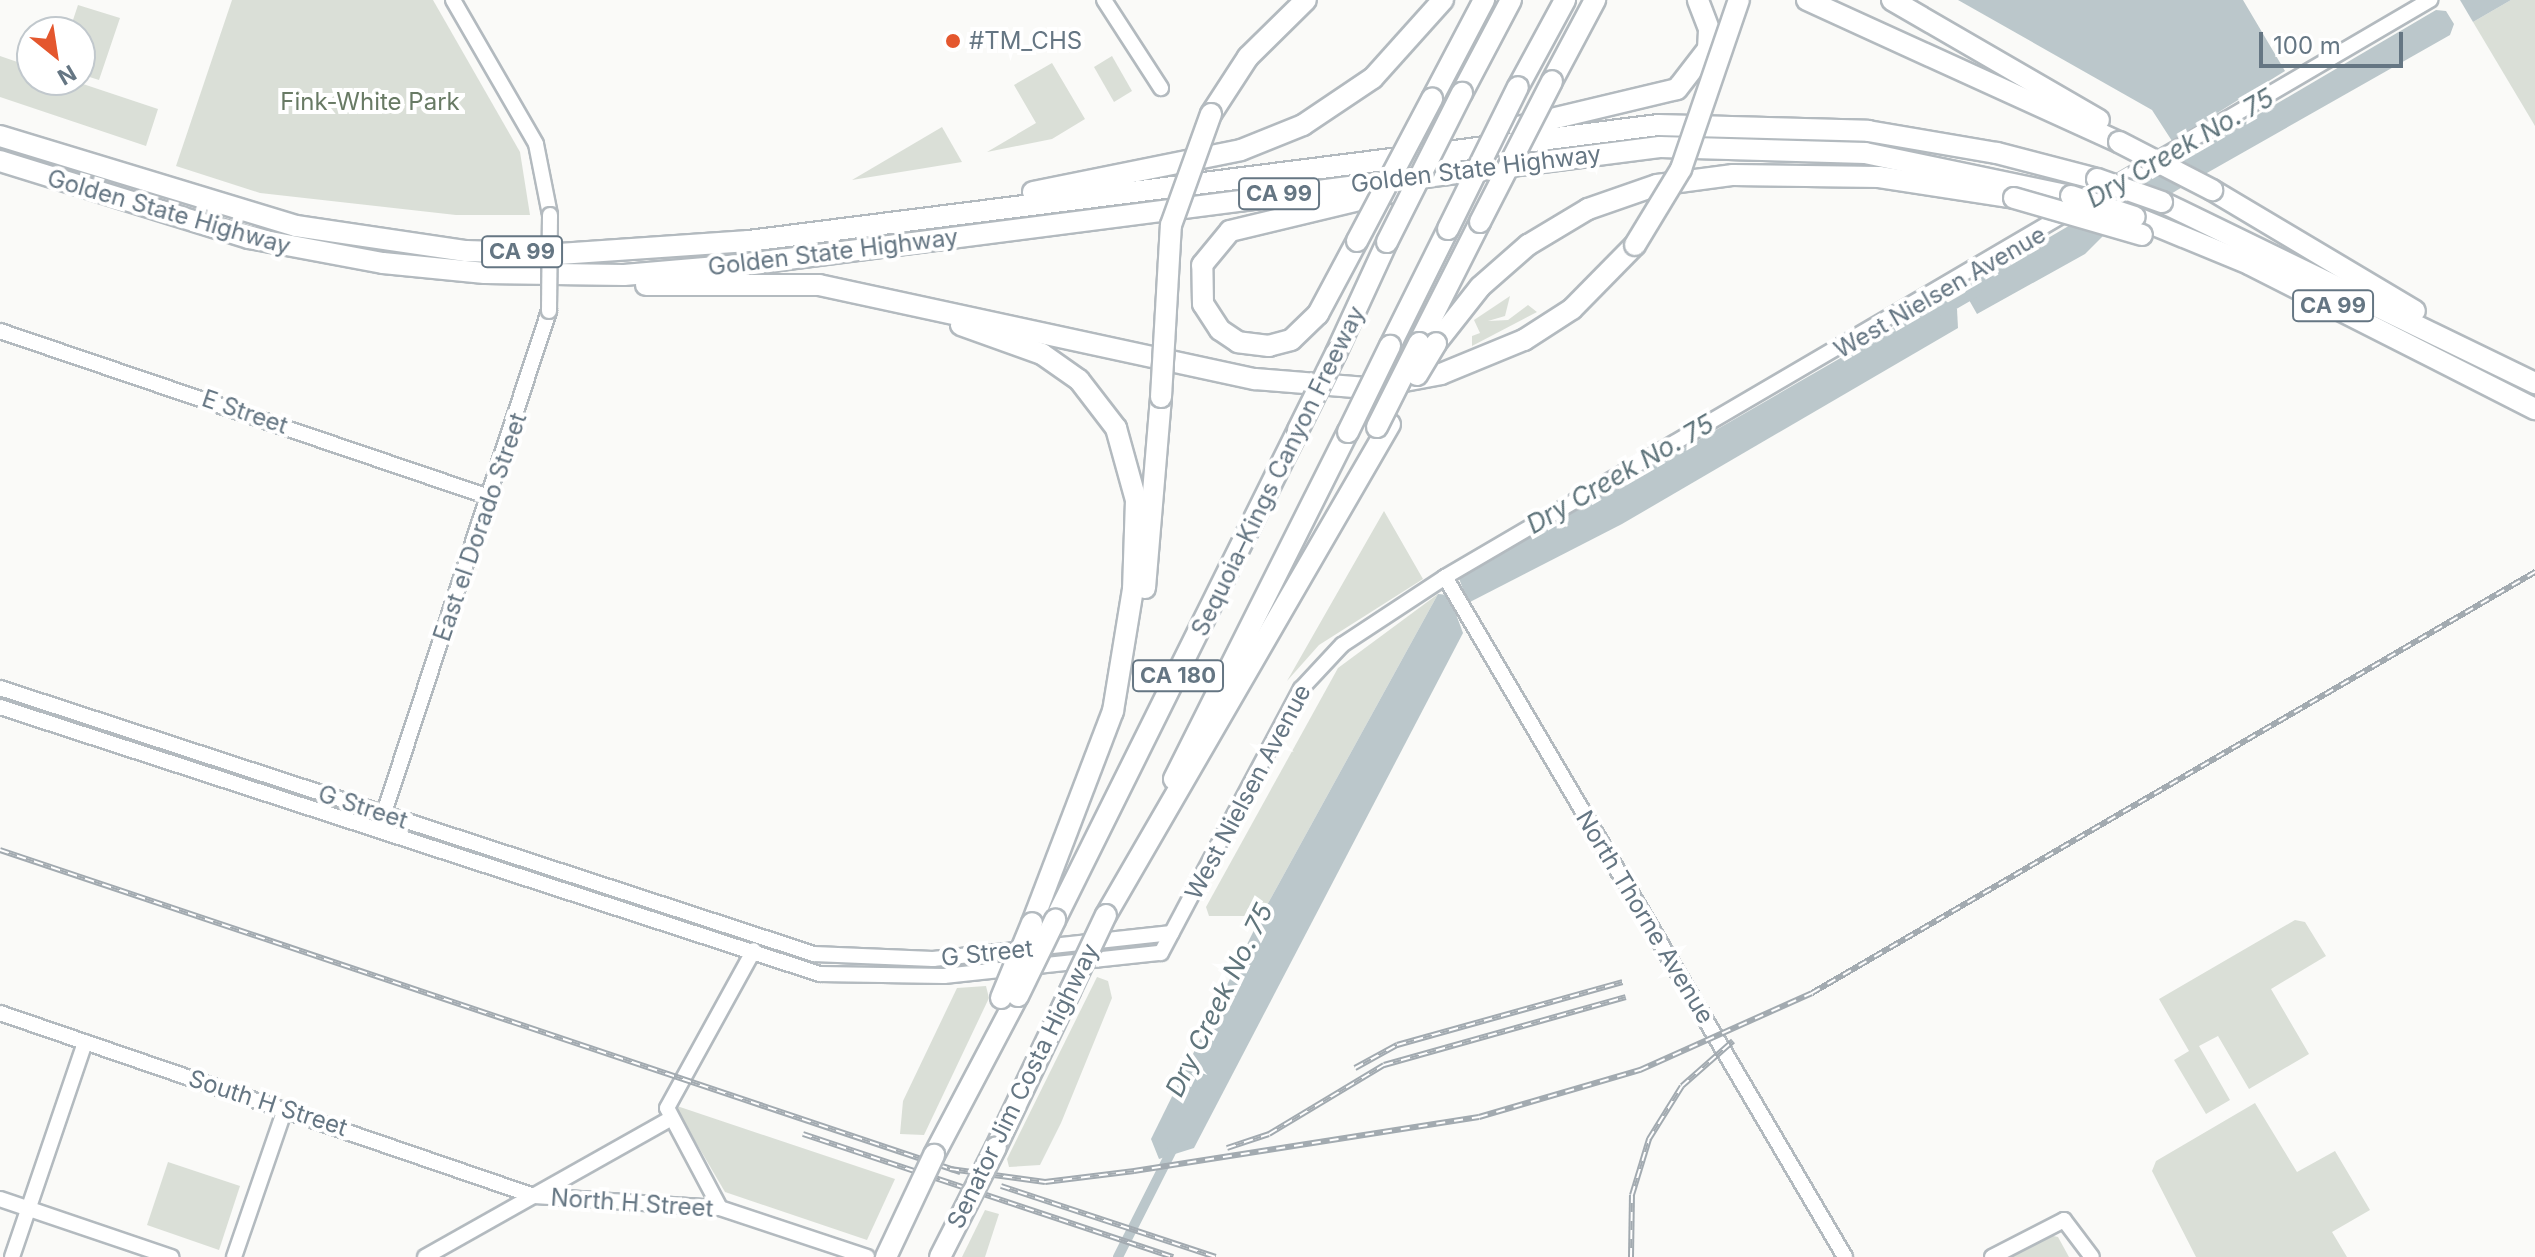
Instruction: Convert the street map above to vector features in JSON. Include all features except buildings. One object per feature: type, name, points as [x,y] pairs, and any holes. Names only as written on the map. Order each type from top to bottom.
[{"type":"highway","points":[[1010,997],[1032,923],[1113,711],[1140,618],[1152,552],[1171,225],[1211,114],[1248,57],[1306,0]]},
{"type":"highway","points":[[749,241],[1166,167],[1259,144],[1327,111],[1373,78],[1443,0]]},
{"type":"highway","points":[[1484,0],[1432,99],[1357,241],[1318,314],[1291,340],[1269,346],[1238,342],[1213,323],[1203,304],[1206,256],[1239,227],[1382,194],[1660,147]]},
{"type":"highway","name":"Sequoia–Kings Canyon Freeway","points":[[942,1131],[1010,997],[1055,920],[1336,353],[1387,242],[1511,0]]},
{"type":"highway","name":"Sequoia–Kings Canyon Freeway","points":[[1106,915],[1518,87],[1565,0]]},
{"type":"highway","points":[[1106,915],[1265,643],[1384,426],[1428,343],[1480,222],[1595,0]]},
{"type":"highway","points":[[1255,174],[1668,94],[1694,75],[1708,49],[1709,29],[1698,0]]},
{"type":"highway","points":[[485,273],[633,285],[846,289],[1255,379],[1367,388],[1441,374],[1524,340],[1583,299],[1635,245],[1681,169],[1739,0]]},
{"type":"highway","points":[[1807,0],[2123,139]]},
{"type":"highway","points":[[1892,0],[2165,165],[2404,303],[2463,347]]},
{"type":"highway","points":[[0,121],[152,187]]},
{"type":"highway","name":"Golden State Highway","points":[[0,136],[152,187],[296,226],[466,251],[618,252],[749,241],[1582,132],[1734,123],[1933,140],[2097,179],[2162,202],[2535,383]]},
{"type":"highway","name":"Golden State Highway","points":[[0,161],[141,207],[298,250],[485,273],[624,275],[749,264],[1660,147],[1865,153],[2071,196],[2138,226]]},
{"type":"highway","points":[[0,170],[141,207]]},
{"type":"highway","points":[[1428,343],[1473,294],[1528,245],[1588,209],[1657,185],[1733,175],[1879,177],[2014,198],[2138,226],[2531,407]]},
{"type":"highway","points":[[846,289],[1042,354],[1079,380],[1116,428],[1129,459],[1137,521],[1133,589],[1113,711]]},
{"type":"highway","name":"Senator Jim Costa Highway","points":[[940,1257],[1106,915]]},
{"type":"highway","name":"Senator Jim Costa Highway","points":[[886,1257],[934,1155],[942,1131]]},
{"type":"street","name":"East el Dorado Street","points":[[378,834],[549,311],[550,215],[536,144],[453,0]]},
{"type":"street","points":[[1104,0],[1161,88]]},
{"type":"street","name":"West Nielsen Avenue","points":[[1172,933],[1301,689],[1329,655],[1447,580],[2430,0]]},
{"type":"street","name":"E Street","points":[[0,331],[489,497]]},
{"type":"street","name":"North Thorne Avenue","points":[[1447,580],[1845,1257]]},
{"type":"street","name":"G Street","points":[[0,688],[751,935],[859,960],[945,958],[1172,933]]},
{"type":"street","name":"G Street","points":[[0,707],[749,954],[838,977],[944,976],[1161,953],[1172,933]]},
{"type":"street","points":[[720,1208],[668,1120],[673,1091],[749,954],[751,935]]},
{"type":"street","points":[[749,954],[767,940]]},
{"type":"street","points":[[944,976],[945,958]]},
{"type":"street","name":"South H Street","points":[[0,1013],[534,1196]]},
{"type":"street","points":[[12,1257],[85,1042]]},
{"type":"street","points":[[234,1257],[285,1109]]},
{"type":"street","points":[[425,1257],[668,1120]]},
{"type":"street","name":"North H Street","points":[[534,1196],[720,1208],[867,1257]]},
{"type":"street","points":[[0,1199],[171,1257]]},
{"type":"street","points":[[1992,1257],[2064,1220],[2092,1257]]},
{"type":"green space","name":"Fink-White Park","points":[[232,0],[433,0],[520,152],[530,215],[456,215],[260,193],[176,166]]},
{"type":"green space","points":[[2511,0],[2535,0],[2535,126],[2473,22]]},
{"type":"green space","points":[[78,5],[120,18],[99,80],[96,79],[96,16],[74,16]]},
{"type":"green space","points":[[0,56],[16,62],[16,96],[96,96],[96,88],[158,109],[146,146],[0,97]]},
{"type":"green space","points":[[1112,56],[1132,91],[1114,102],[1094,67]]},
{"type":"green space","points":[[1052,63],[1085,119],[1052,139],[987,152],[1036,123],[1014,85]]},
{"type":"green space","points":[[942,127],[962,162],[852,180]]},
{"type":"green space","points":[[1510,296],[1505,316],[1488,321],[1508,320],[1528,305],[1537,312],[1472,346],[1472,336],[1480,333],[1474,320]]},
{"type":"green space","points":[[1384,511],[1423,579],[1319,645],[1287,681]]},
{"type":"green space","points":[[1438,594],[1261,916],[1209,916],[1206,907],[1338,668]]},
{"type":"green space","points":[[2295,920],[2305,922],[2326,956],[2271,989],[2309,1054],[2249,1089],[2218,1036],[2199,1046],[2230,1100],[2206,1114],[2174,1060],[2189,1051],[2159,999]]},
{"type":"green space","points":[[1097,977],[1108,981],[1112,998],[1061,1123],[1040,1165],[1009,1167],[1007,1159]]},
{"type":"green space","points":[[986,986],[989,998],[924,1135],[900,1134],[903,1101],[957,988]]},
{"type":"green space","points":[[2255,1103],[2297,1172],[2335,1151],[2370,1210],[2332,1232],[2347,1257],[2196,1257],[2152,1171],[2156,1161]]},
{"type":"green space","points":[[674,1105],[895,1179],[867,1240],[725,1192]]},
{"type":"green space","points":[[168,1162],[240,1186],[219,1250],[147,1225]]},
{"type":"green space","points":[[985,1210],[999,1214],[985,1257],[962,1257]]},
{"type":"green space","points":[[2049,1235],[2058,1237],[2069,1257],[2011,1257]]},
{"type":"shaded area","points":[[1958,0],[2243,0],[2285,71],[2172,141],[2152,110]]},
{"type":"shaded area","points":[[2460,0],[2511,0],[2473,22]]},
{"type":"shaded area","points":[[2436,10],[2446,11],[2454,24],[2450,35],[2184,186],[2105,234],[2085,254],[1977,314],[1965,293],[1968,285]]},
{"type":"shaded area","points":[[1943,299],[1957,309],[1958,328],[1622,524],[1470,602],[1465,596],[1459,578]]},
{"type":"shaded area","points":[[1438,594],[1449,595],[1463,633],[1194,1148],[1159,1159],[1151,1139],[1261,916]]},
{"type":"waterway","name":"Dry Creek No. 75","points":[[1943,311],[1977,291]]},
{"type":"waterway","name":"Dry Creek No. 75","points":[[1118,1257],[1174,1146]]},
{"type":"railway","points":[[950,1169],[1045,1182],[1134,1171],[1479,1117],[1640,1070],[1812,993],[2535,572]]},
{"type":"railway","points":[[0,850],[960,1172]]},
{"type":"railway","points":[[1355,1068],[1397,1045],[1622,982]]},
{"type":"railway","points":[[1227,1148],[1269,1134],[1384,1065],[1626,997]]},
{"type":"railway","points":[[1631,1257],[1632,1195],[1649,1139],[1682,1086],[1733,1041]]},
{"type":"railway","points":[[803,1134],[1173,1257]]},
{"type":"railway","points":[[1001,1186],[1216,1257]]},
{"type":"place","name":"#TM_CHS","points":[[953,41]]}]
